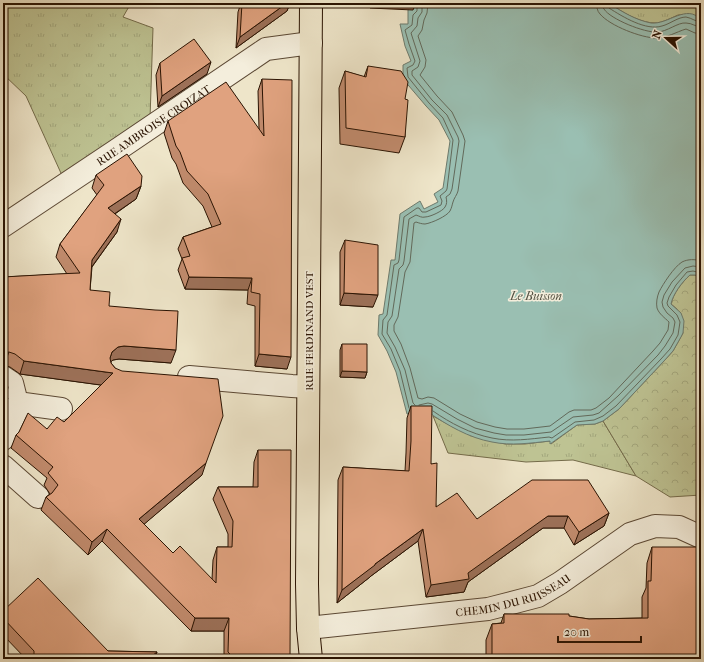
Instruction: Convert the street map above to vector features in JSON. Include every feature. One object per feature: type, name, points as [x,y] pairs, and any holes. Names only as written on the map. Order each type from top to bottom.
[{"type":"main road","name":"RUE FERDINAND VEST","points":[[311,3],[307,584],[308,628],[311,659]]},
{"type":"street","name":"RUE AMBROISE CROIZAT","points":[[3,226],[266,49],[311,43]]},
{"type":"street","points":[[173,376],[308,386]]},
{"type":"street","points":[[3,377],[12,383],[17,403],[16,412],[3,439]]},
{"type":"street","points":[[17,403],[61,409]]},
{"type":"street","points":[[3,466],[38,497]]},
{"type":"street","name":"CHEMIN DU RUISSEAU","points":[[308,628],[488,609],[538,596],[560,583],[630,534],[655,526],[679,527],[701,538]]},
{"type":"green space","points":[[3,3],[131,3],[123,17],[153,28],[150,119],[65,182],[26,96],[3,74]]},
{"type":"green space","points":[[609,3],[701,3],[701,20],[699,18],[678,15],[657,23],[645,22],[632,17]]},
{"type":"green space","points":[[690,275],[701,277],[701,495],[670,497],[636,476],[603,421],[619,409],[673,351],[683,333],[677,309],[671,304],[678,288]]},
{"type":"green space","points":[[433,416],[472,436],[505,444],[525,444],[550,441],[551,444],[577,425],[595,424],[603,421],[636,476],[573,460],[526,462],[448,453]]},
{"type":"water","name":"Le Buisson","points":[[413,3],[609,3],[629,15],[651,23],[657,23],[684,14],[696,15],[701,20],[701,277],[690,275],[678,288],[672,300],[671,304],[681,313],[684,321],[683,333],[673,351],[619,409],[603,421],[595,424],[577,425],[550,444],[550,441],[514,444],[492,442],[458,430],[428,412],[407,414],[396,372],[378,335],[379,315],[383,314],[391,260],[395,260],[400,214],[420,201],[424,209],[438,202],[434,194],[443,188],[450,141],[439,120],[403,79],[403,65],[411,61],[405,46],[400,24],[408,24],[408,10]]},
{"type":"building","points":[[242,3],[287,3],[240,37]]},
{"type":"building","points":[[194,39],[211,62],[162,96],[160,63]]},
{"type":"building","points":[[368,66],[401,71],[408,82],[405,99],[408,100],[405,137],[346,128],[345,71],[366,77]]},
{"type":"building","points":[[262,79],[292,80],[291,357],[259,354],[260,294],[251,292],[252,278],[189,277],[182,258],[190,256],[183,237],[221,224],[208,194],[187,171],[180,152],[176,146],[168,121],[226,82],[264,136]]},
{"type":"building","points":[[127,154],[142,176],[141,186],[108,208],[121,219],[92,260],[90,290],[110,292],[109,306],[178,311],[176,350],[124,346],[118,347],[112,352],[110,358],[111,363],[115,368],[122,371],[218,379],[223,416],[206,463],[139,519],[173,553],[180,546],[216,583],[217,547],[232,547],[233,521],[218,487],[258,487],[258,450],[291,450],[290,659],[235,659],[228,652],[229,618],[195,618],[107,529],[92,542],[46,497],[52,493],[58,485],[48,473],[53,467],[16,435],[28,413],[47,429],[57,417],[64,422],[113,373],[24,361],[15,354],[9,352],[3,353],[3,277],[80,273],[60,244],[104,185],[96,175]]},
{"type":"building","points":[[345,240],[378,245],[378,295],[344,293]]},
{"type":"building","points":[[342,344],[367,344],[367,372],[342,371]]},
{"type":"building","points":[[3,376],[6,378],[8,388],[4,395],[8,398],[3,407]]},
{"type":"building","points":[[411,406],[432,406],[431,464],[437,463],[436,507],[457,493],[477,519],[532,480],[588,480],[609,513],[579,532],[568,516],[548,516],[468,573],[469,579],[431,585],[423,529],[342,590],[343,467],[409,471]]},
{"type":"building","points":[[652,547],[701,547],[701,659],[496,659],[496,656],[492,656],[492,624],[504,623],[504,614],[569,614],[569,616],[589,619],[648,618],[648,581],[651,581]]},
{"type":"building","points":[[38,578],[108,651],[157,652],[148,659],[34,659],[34,651],[3,618],[3,611]]}]
